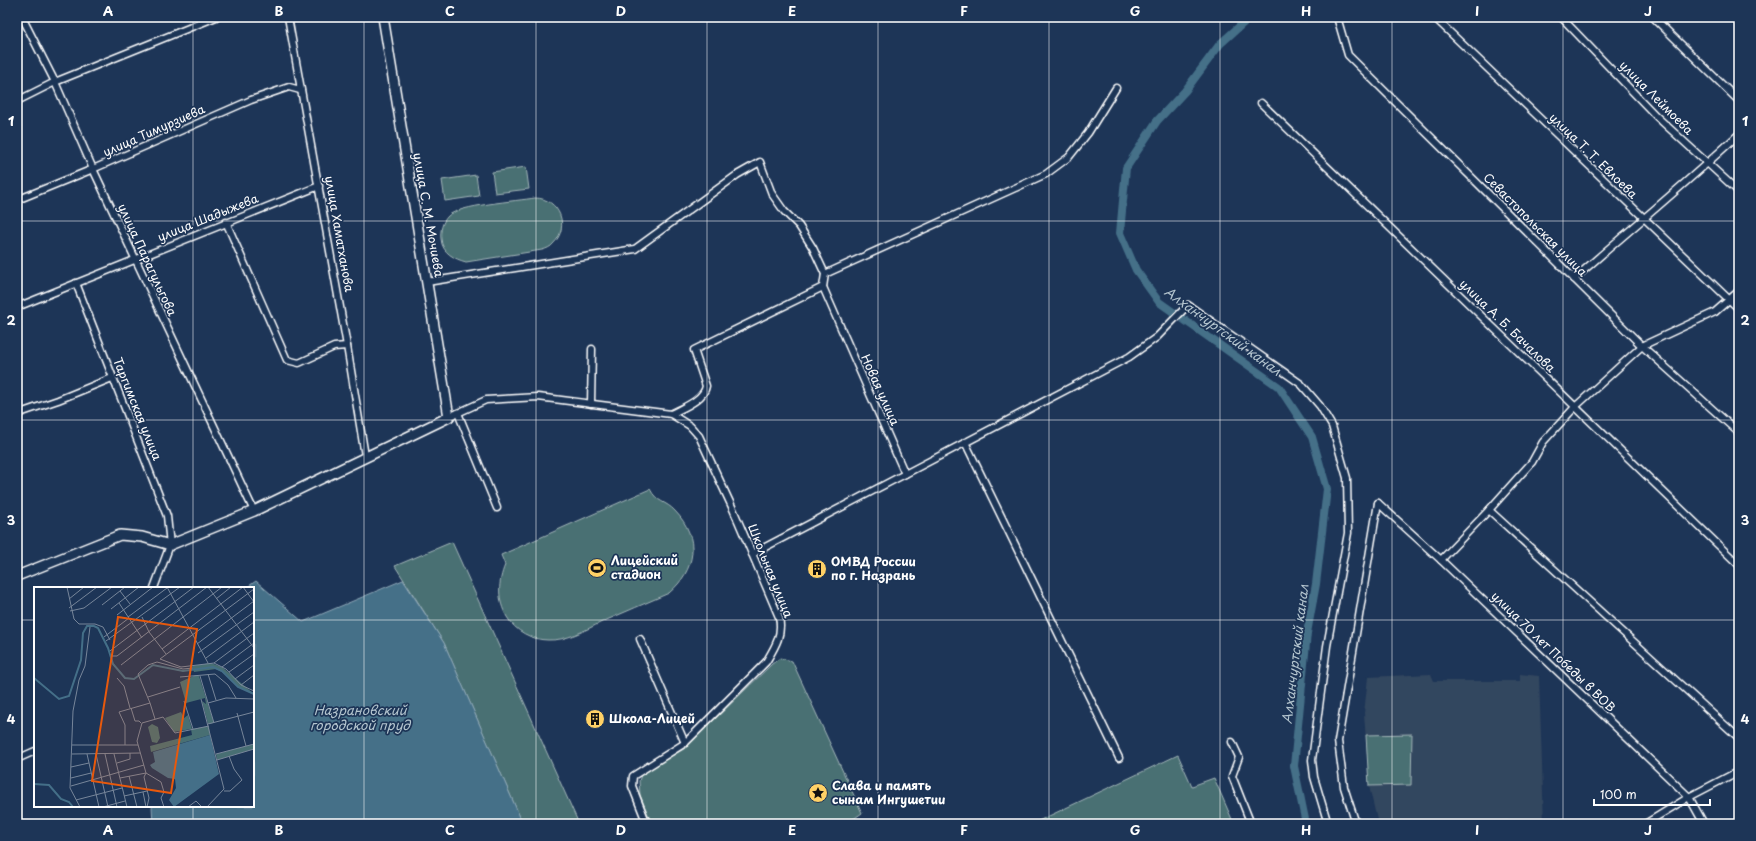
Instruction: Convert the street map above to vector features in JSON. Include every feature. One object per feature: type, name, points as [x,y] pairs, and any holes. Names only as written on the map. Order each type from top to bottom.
[{"type":"street","name":"улица Парагульгова","points":[[22,17],[55,82],[93,169],[254,511]]},
{"type":"street","points":[[17,101],[55,82],[216,17]]},
{"type":"street","name":"улица Хаматханова","points":[[288,17],[300,90],[319,186],[365,456]]},
{"type":"street","name":"улица С. М. Мочиева","points":[[383,17],[427,282],[454,415]]},
{"type":"street","name":"Севастопольская улица","points":[[1337,17],[1348,55],[1642,346],[1739,433]]},
{"type":"street","name":"улица Т. Т. Евлоева","points":[[1434,17],[1642,218],[1739,309]]},
{"type":"street","name":"улица Леймоева","points":[[1561,17],[1656,116],[1739,192]]},
{"type":"street","points":[[1654,17],[1739,101]]},
{"type":"street","name":"улица Тимурзиева","points":[[17,200],[93,169],[251,100],[289,87],[300,90]]},
{"type":"street","points":[[825,274],[1046,174],[1069,157],[1088,133],[1116,88]]},
{"type":"street","name":"улица А. Б. Бачалова","points":[[1261,103],[1739,565]]},
{"type":"street","points":[[1574,279],[1642,218],[1708,164],[1739,134]]},
{"type":"street","name":"Новая улица","points":[[427,282],[635,249],[737,176],[760,162],[772,194],[784,211],[799,226],[813,248],[825,274],[824,287],[905,474]]},
{"type":"street","name":"улица Шадыжева","points":[[17,307],[319,186]]},
{"type":"street","points":[[226,222],[287,360],[299,363],[334,347],[347,346]]},
{"type":"street","name":"Таргимская улица","points":[[76,283],[167,516],[170,545]]},
{"type":"street","points":[[17,576],[120,536],[142,537],[170,545],[254,511],[365,456],[486,400],[538,397],[671,414],[697,399],[706,390],[694,350],[824,287]]},
{"type":"street","points":[[1441,560],[1532,462],[1543,442],[1575,407],[1642,346],[1715,312],[1739,291]]},
{"type":"street","points":[[752,554],[1129,356],[1157,337],[1188,305],[1301,384],[1320,406],[1332,426],[1347,478],[1348,533],[1327,646],[1312,760],[1314,777],[1328,824]]},
{"type":"street","points":[[591,404],[592,349]]},
{"type":"street","points":[[17,414],[58,400],[112,378]]},
{"type":"street","name":"Школьная улица","points":[[647,824],[632,786],[633,776],[685,743],[766,662],[776,646],[781,627],[779,617],[752,554],[699,436],[687,423],[671,414]]},
{"type":"street","points":[[454,415],[497,508]]},
{"type":"street","points":[[965,442],[1119,758]]},
{"type":"street","name":"улица 70 лет Победы в ВОВ","points":[[1356,824],[1344,787],[1338,741],[1378,503],[1441,560],[1689,797],[1704,824]]},
{"type":"street","points":[[1489,510],[1739,738]]},
{"type":"street","points":[[154,587],[170,545]]},
{"type":"street","points":[[640,639],[685,743]]},
{"type":"street","points":[[1232,742],[1239,757],[1232,776],[1251,824]]},
{"type":"street","points":[[17,759],[34,751]]},
{"type":"street","points":[[1645,824],[1689,797],[1739,770]]},
{"type":"shaded area","points":[[1431,674],[1434,681],[1520,681],[1520,674],[1539,676],[1544,824],[1378,824],[1369,786],[1364,713],[1368,677]]},
{"type":"green space","points":[[526,167],[529,189],[495,193],[492,172]]},
{"type":"green space","points":[[476,175],[479,196],[445,201],[442,180]]},
{"type":"green space","points":[[535,198],[543,199],[556,208],[562,222],[558,237],[548,248],[466,262],[446,252],[441,239],[442,227],[446,218],[454,212],[476,206]]},
{"type":"green space","points":[[650,489],[656,497],[675,511],[683,521],[689,532],[692,543],[690,564],[678,584],[669,593],[562,639],[542,640],[524,634],[510,622],[501,604],[500,598],[500,584],[505,565],[501,555]]},
{"type":"green space","points":[[452,542],[579,824],[523,824],[444,643],[395,566]]},
{"type":"green space","points":[[780,658],[792,661],[862,813],[846,824],[652,824],[640,795],[639,781],[641,775],[684,749]]},
{"type":"green space","points":[[1412,734],[1411,785],[1369,786],[1366,735]]},
{"type":"green space","points":[[1178,755],[1192,786],[1214,778],[1234,824],[1032,824]]},
{"type":"green space","points":[[1508,821],[1508,824],[1448,824]]},
{"type":"water","name":"Назрановский городской пруд","points":[[403,580],[444,643],[523,824],[153,824],[152,807],[254,807],[254,587],[247,587],[256,581],[303,622]]},
{"type":"waterway","name":"Алханчуртский канал","points":[[1250,17],[1220,44],[1185,91],[1157,121],[1126,168],[1120,233],[1136,270],[1159,302],[1279,387],[1312,437],[1327,489],[1316,584],[1307,633],[1294,766],[1306,824]]},
{"type":"place","name":"Лицейский стадион","points":[[597,568]]},
{"type":"place","name":"ОМВД России по г. Назрань","points":[[817,569]]},
{"type":"place","name":"Школа-Лицей","points":[[595,719]]},
{"type":"place","name":"Слава и память сынам Ингушетии","points":[[818,793]]}]
